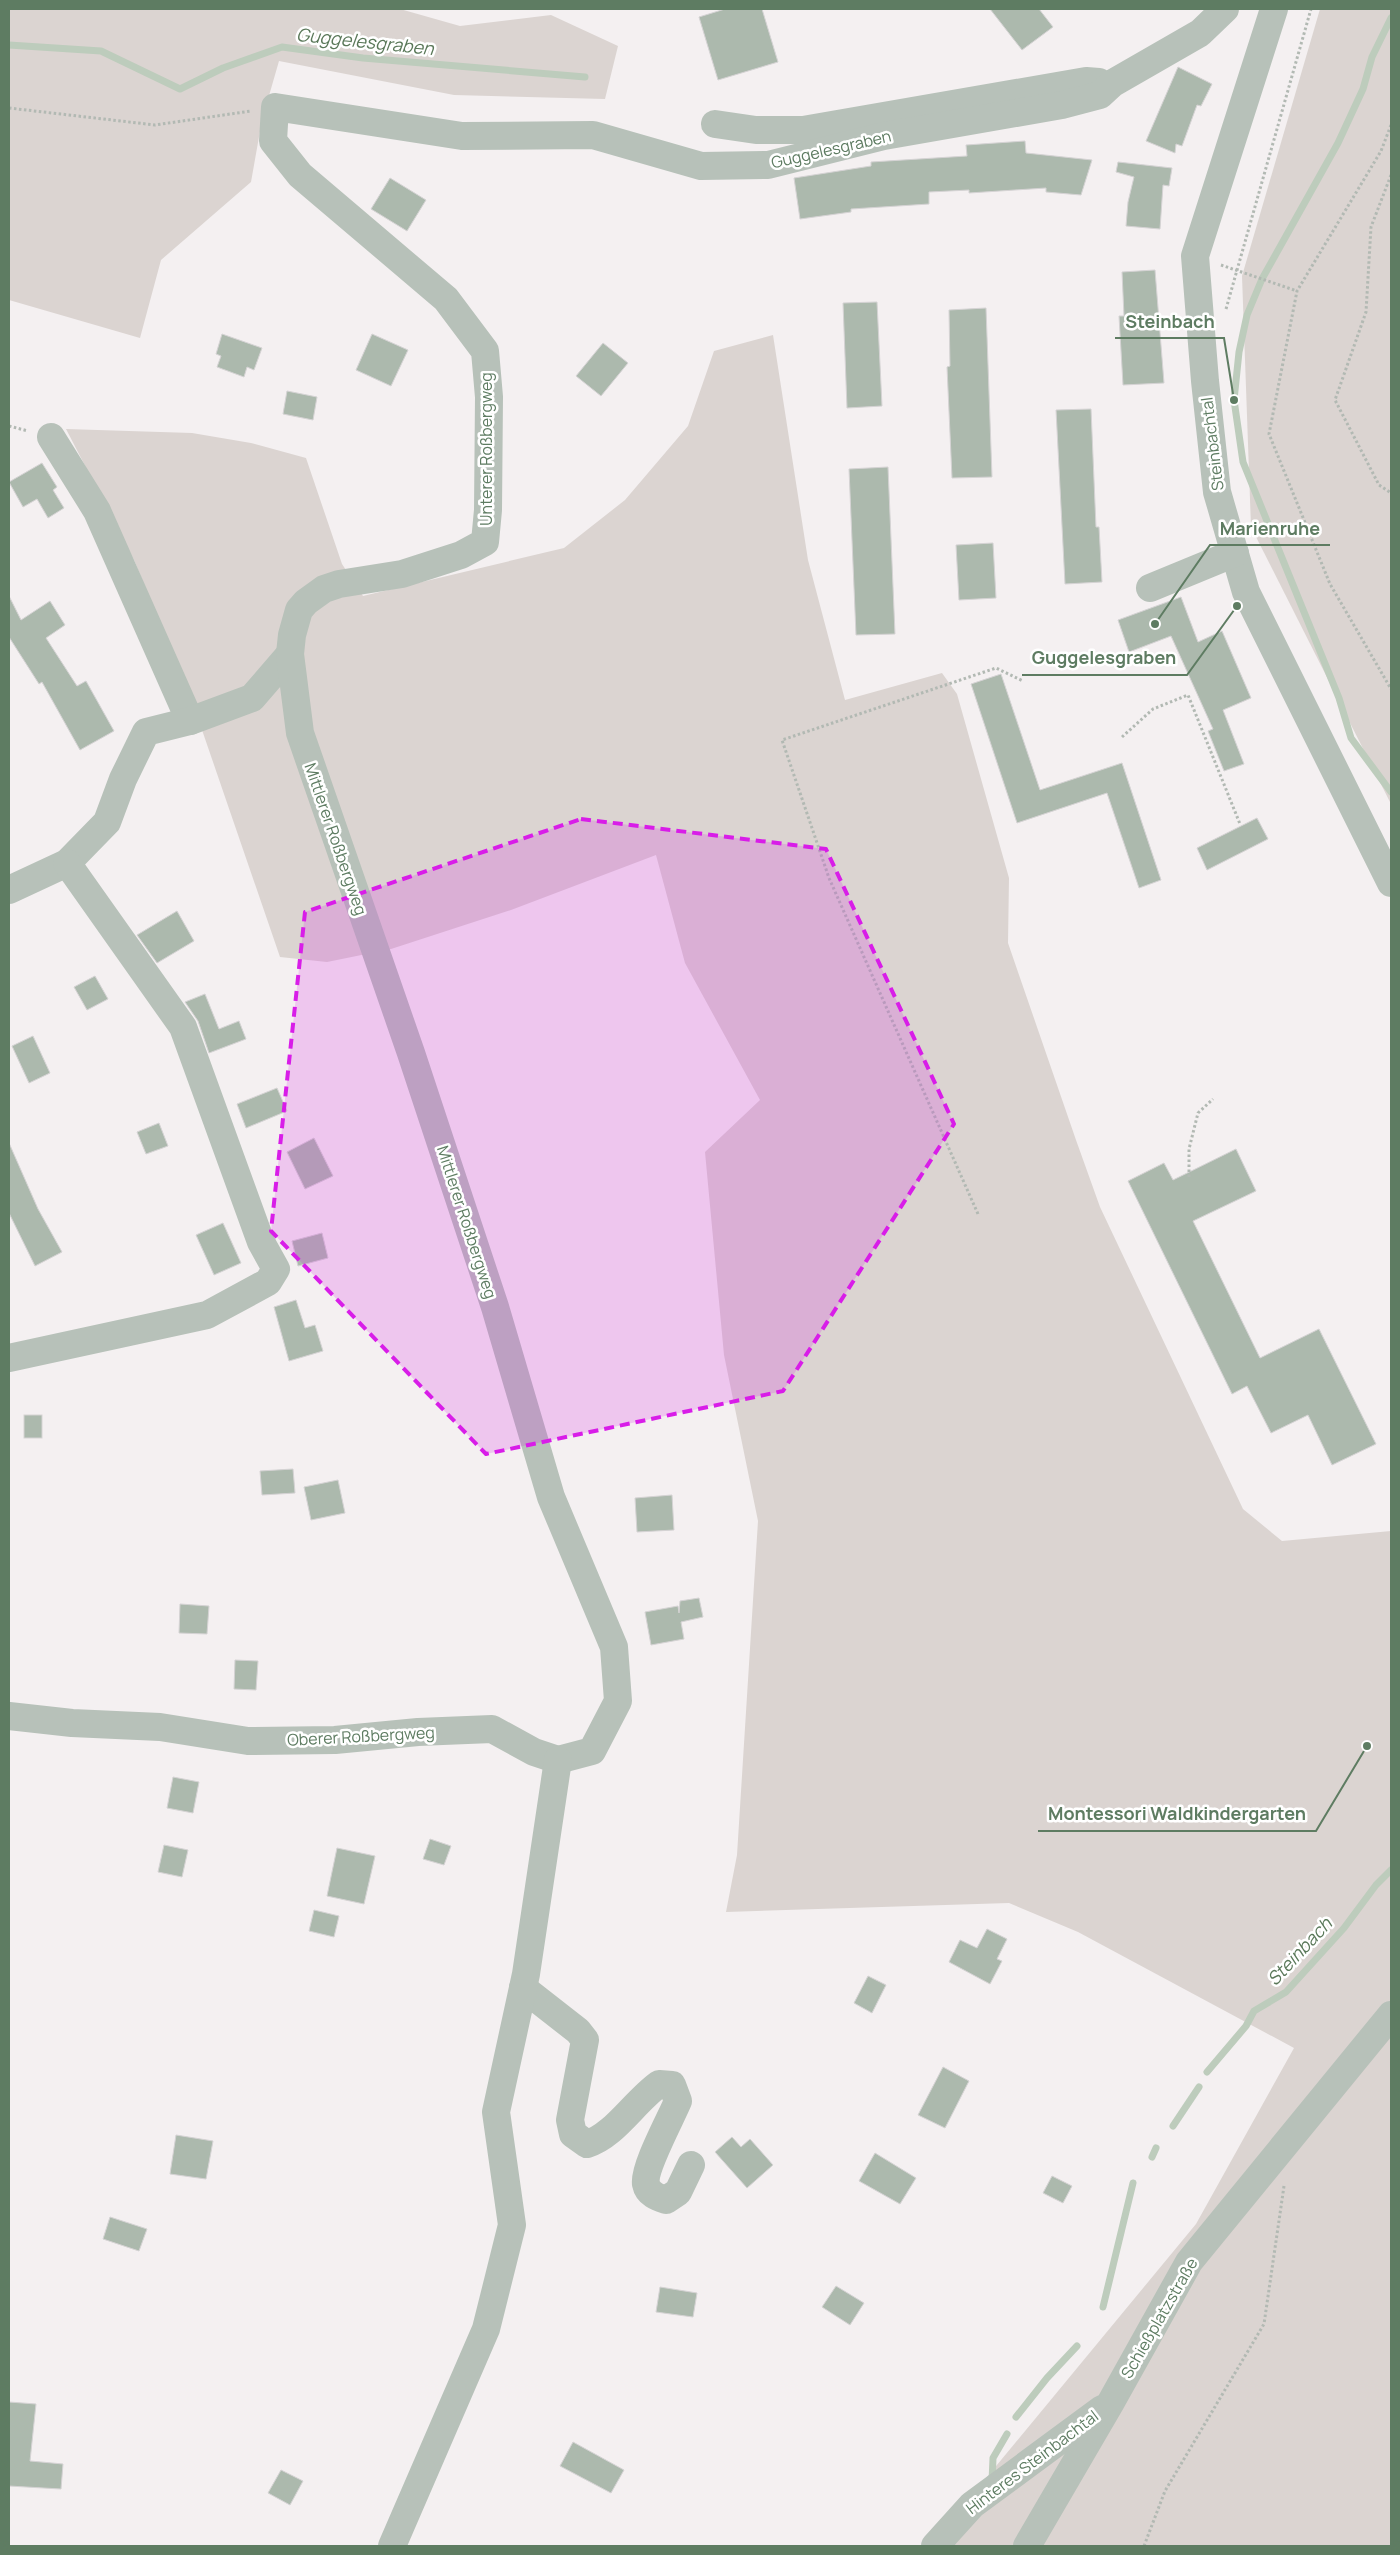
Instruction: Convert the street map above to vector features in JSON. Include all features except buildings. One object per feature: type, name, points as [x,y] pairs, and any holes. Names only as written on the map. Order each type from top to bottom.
[{"type":"street","name":"Guggelesgraben","points":[[276,107],[462,136],[593,135],[701,166],[768,165],[884,136],[1062,105],[1100,95],[1113,83],[1200,33],[1225,9]]},
{"type":"street","name":"Steinbachtal","points":[[1274,9],[1195,256],[1205,381],[1217,492],[1246,592],[1391,883]]},
{"type":"street","name":"Guggelesgraben","points":[[715,124],[756,130],[803,130],[1086,81],[1113,83]]},
{"type":"street","name":"Unterer Roßbergweg","points":[[276,107],[273,141],[300,175],[446,300],[474,336],[485,351],[490,397],[488,510],[485,542],[461,555],[402,574],[339,584],[324,589],[308,600]]},
{"type":"street","points":[[51,437],[97,511],[141,606],[177,696],[190,721]]},
{"type":"street","points":[[1150,588],[1235,553]]},
{"type":"street","name":"Mittlerer Roßbergweg","points":[[308,600],[299,610],[292,635],[290,654],[300,733],[411,1053],[495,1307],[552,1496],[614,1647],[618,1702],[592,1751],[558,1760]]},
{"type":"street","points":[[9,890],[67,863],[107,822],[123,779],[146,732],[190,721],[252,698],[290,654]]},
{"type":"street","points":[[9,1358],[207,1315],[268,1282],[276,1269],[261,1242],[184,1027],[67,863]]},
{"type":"street","name":"Oberer Roßbergweg","points":[[9,1716],[72,1723],[160,1727],[248,1740],[335,1740],[418,1732],[492,1729],[534,1752],[558,1760]]},
{"type":"street","points":[[392,2546],[486,2329],[512,2226],[496,2112],[523,1988],[558,1760]]},
{"type":"street","points":[[523,1988],[578,2031],[585,2040],[570,2120],[573,2134],[586,2144],[600,2140],[642,2096],[659,2084],[672,2085],[678,2101],[648,2166],[646,2184],[653,2196],[666,2200],[678,2192],[691,2165]]},
{"type":"street","name":"Schießplatzstraße","points":[[1027,2546],[1111,2402],[1189,2262],[1391,2015]]},
{"type":"street","name":"Hinteres Steinbachtal","points":[[935,2546],[972,2505],[1111,2402]]},
{"type":"path","points":[[1223,319],[1311,9]]},
{"type":"path","points":[[9,108],[155,125],[276,107]]},
{"type":"path","points":[[1391,126],[1381,151],[1297,291],[1269,434],[1330,584],[1391,690]]},
{"type":"path","points":[[1391,176],[1371,227],[1366,312],[1335,400],[1379,485],[1391,493]]},
{"type":"path","points":[[1236,271],[1297,291]]},
{"type":"path","points":[[978,1214],[829,878],[782,740],[996,668],[1023,681]]},
{"type":"path","points":[[1122,737],[1153,709],[1188,695],[1240,824]]},
{"type":"path","points":[[1189,1177],[1189,1149],[1198,1113],[1213,1099]]},
{"type":"path","points":[[1144,2546],[1165,2491],[1264,2324],[1285,2177]]},
{"type":"highlighted area","points":[[581,819],[826,849],[954,1124],[783,1391],[486,1454],[271,1231],[305,912]]},
{"type":"shaded area","points":[[9,9],[400,9],[460,26],[551,15],[618,46],[605,99],[454,95],[279,61],[262,120],[251,182],[161,260],[140,338],[9,300]]},
{"type":"shaded area","points":[[1320,9],[1391,9],[1391,804],[1251,527],[1242,276]]},
{"type":"shaded area","points":[[773,335],[808,560],[845,700],[942,673],[957,694],[1009,878],[1008,943],[1076,1140],[1100,1207],[1243,1509],[1282,1541],[1391,1531],[1391,2546],[930,2546],[1196,2224],[1294,2048],[1078,1932],[1009,1903],[726,1912],[737,1855],[758,1521],[724,1355],[705,1152],[760,1100],[685,963],[656,855],[511,910],[391,949],[327,962],[280,957],[190,695],[134,560],[66,429],[192,433],[251,443],[306,458],[342,564],[363,596],[564,548],[625,500],[688,426],[714,351]]},
{"type":"waterway","name":"Steinbach","points":[[1391,18],[1372,57],[1363,89],[1338,143],[1262,279],[1247,315],[1239,352],[1234,400],[1243,462],[1339,698],[1351,738],[1391,792]]},
{"type":"waterway","name":"Guggelesgraben","points":[[9,45],[101,51],[180,89],[223,68],[282,47],[363,58],[585,77]]},
{"type":"waterway","name":"Steinbach","points":[[1207,2072],[1246,2026],[1254,2011],[1286,1992],[1344,1928],[1376,1885],[1391,1870]]},
{"type":"waterway","name":"Steinbach","points":[[1173,2126],[1199,2087]]},
{"type":"waterway","name":"Steinbach","points":[[1152,2157],[1156,2148]]},
{"type":"waterway","name":"Steinbach","points":[[1103,2307],[1133,2183]]},
{"type":"waterway","name":"Steinbach","points":[[1016,2417],[1047,2378],[1077,2346]]},
{"type":"waterway","name":"Steinbach","points":[[992,2482],[993,2458],[1007,2434]]},
{"type":"place","name":"Steinbach","points":[[1234,400]]},
{"type":"place","name":"Guggelesgraben","points":[[1237,606]]},
{"type":"place","name":"Marienruhe","points":[[1155,624]]},
{"type":"place","name":"Montessori Waldkindergarten","points":[[1367,1746]]}]
